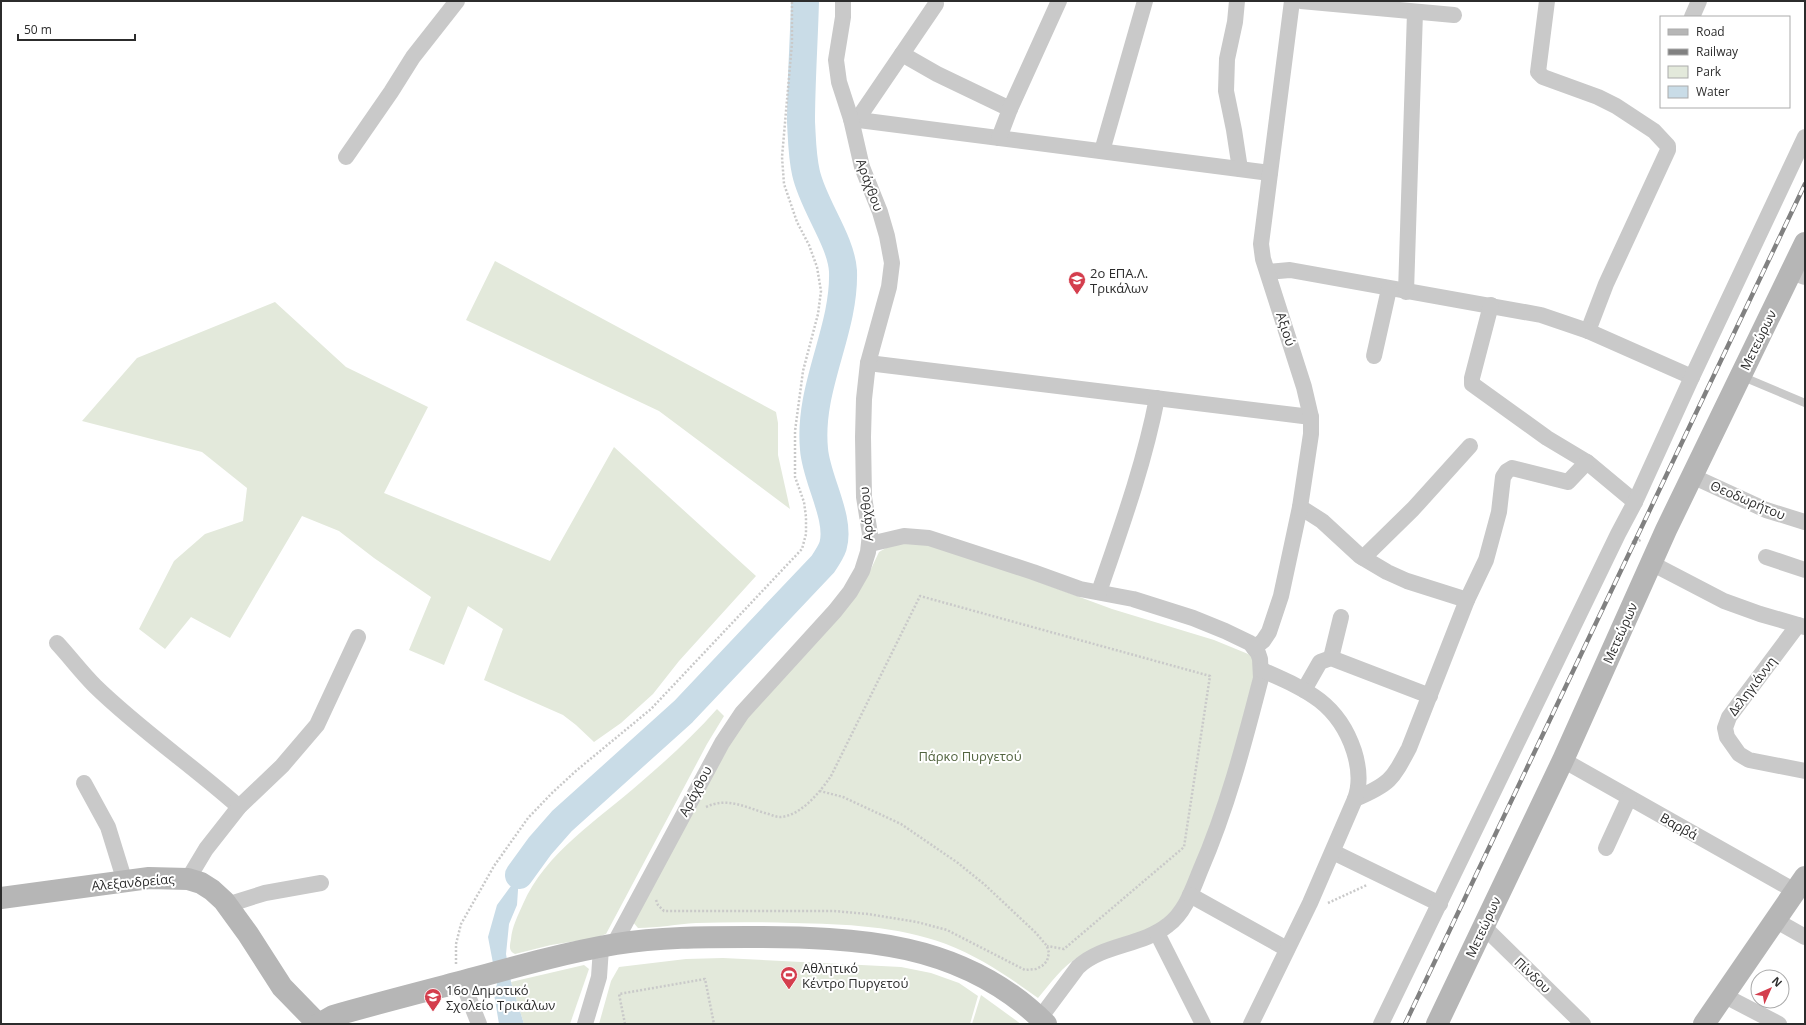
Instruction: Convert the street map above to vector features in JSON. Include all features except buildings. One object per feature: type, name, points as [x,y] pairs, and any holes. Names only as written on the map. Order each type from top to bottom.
[{"type":"street","points":[[346,157],[391,92],[412,57],[457,1]]},
{"type":"street","name":"Αράχθου","points":[[608,946],[722,743],[742,713],[805,645],[850,592],[867,560],[870,534],[864,497],[864,399],[868,364],[889,286],[892,262],[880,212],[862,167],[854,119],[839,82],[836,60],[843,9],[854,1]]},
{"type":"street","points":[[999,138],[1010,109],[1059,1]]},
{"type":"street","points":[[1102,151],[1145,1]]},
{"type":"street","points":[[1237,1],[1235,22],[1227,59],[1226,91],[1240,169]]},
{"type":"street","name":"Αξιού","points":[[1254,648],[1266,637],[1276,612],[1300,508],[1311,443],[1311,416],[1298,365],[1260,244],[1292,1]]},
{"type":"street","points":[[1301,1],[1454,15]]},
{"type":"street","points":[[1547,1],[1538,72],[1542,76],[1598,97],[1616,106],[1654,131],[1668,146],[1668,150],[1606,284],[1588,331]]},
{"type":"street","points":[[1692,16],[1699,1]]},
{"type":"street","points":[[936,4],[902,54],[854,119],[1270,173]]},
{"type":"street","points":[[1406,292],[1415,12]]},
{"type":"street","points":[[902,54],[937,74],[1010,109]]},
{"type":"street","points":[[1381,1024],[1635,502],[1805,137]]},
{"type":"street","name":"Μετεώρων","points":[[1437,1024],[1563,760],[1651,563],[1740,376],[1798,275],[1805,243]]},
{"type":"street","points":[[1268,272],[1290,270],[1406,292],[1541,314],[1588,331],[1692,377]]},
{"type":"street","points":[[1374,356],[1389,289]]},
{"type":"street","points":[[1491,305],[1472,378],[1472,384],[1547,438],[1587,462],[1635,502]]},
{"type":"street","points":[[868,364],[1311,416]]},
{"type":"street","points":[[1099,592],[1132,496],[1152,426],[1157,398]]},
{"type":"street","points":[[1363,558],[1413,509],[1470,446]]},
{"type":"street","points":[[1356,799],[1374,791],[1392,779],[1409,748],[1468,600],[1486,560],[1499,512],[1503,477],[1506,471],[1512,468],[1568,482],[1587,462]]},
{"type":"street","name":"Θεοδωρήτου","points":[[1692,476],[1766,510],[1805,522]]},
{"type":"street","points":[[1300,508],[1316,516],[1363,558],[1387,572],[1407,581],[1468,600]]},
{"type":"street","points":[[319,1024],[333,1016],[528,963],[608,946],[688,938],[744,937],[835,939],[886,944],[931,954],[1002,987],[1016,997],[1043,1021],[1078,967],[1084,961],[1109,950],[1157,933],[1176,918],[1182,911],[1190,895],[1232,789],[1248,731],[1262,670],[1260,659],[1254,648],[1238,636],[1193,618],[1133,599],[1080,589],[948,543],[921,537],[895,537],[870,544]]},
{"type":"street","points":[[1766,557],[1805,570]]},
{"type":"street","points":[[1651,563],[1724,601],[1760,614],[1802,626]]},
{"type":"street","points":[[1331,658],[1341,617]]},
{"type":"street","name":"Δεληγιάννη","points":[[1802,626],[1729,717],[1725,728],[1727,737],[1739,754],[1749,760],[1805,771]]},
{"type":"street","points":[[188,879],[206,849],[239,807],[282,766],[317,725],[358,637]]},
{"type":"street","points":[[57,643],[94,685],[156,740],[212,783],[239,807]]},
{"type":"street","points":[[1304,690],[1320,662],[1331,658],[1430,696]]},
{"type":"street","points":[[1251,1024],[1310,903],[1356,799],[1359,785],[1358,765],[1346,730],[1328,706],[1304,690],[1262,670]]},
{"type":"street","name":"Βαρβά","points":[[1563,760],[1629,798],[1800,884]]},
{"type":"street","points":[[84,783],[108,827],[125,882]]},
{"type":"street","points":[[1606,848],[1629,798]]},
{"type":"street","points":[[1332,852],[1440,904]]},
{"type":"street","name":"Αλεξανδρείας","points":[[1,898],[149,878],[188,879],[201,883],[212,890],[227,905],[248,934],[282,987],[319,1024]]},
{"type":"street","points":[[227,905],[265,892],[321,883]]},
{"type":"street","points":[[1704,1024],[1800,884]]},
{"type":"street","points":[[1190,895],[1287,949]]},
{"type":"street","points":[[1775,920],[1805,937]]},
{"type":"street","name":"Πίνδου","points":[[1484,927],[1583,1024]]},
{"type":"street","points":[[1157,933],[1203,1024]]},
{"type":"street","points":[[586,1024],[608,946]]},
{"type":"street","points":[[467,980],[479,1024]]},
{"type":"street","points":[[1723,995],[1779,1024]]},
{"type":"lane","points":[[1740,376],[1805,403]]},
{"type":"path","points":[[467,980],[456,964],[456,944],[461,924],[494,866],[528,818],[562,784],[651,709],[802,549],[806,534],[806,517],[804,502],[795,477],[795,431],[803,371],[818,314],[821,291],[817,267],[809,245],[787,198],[784,184],[782,157],[792,43],[792,1]]},
{"type":"path","points":[[703,808],[722,801],[736,803],[778,817],[785,816],[797,811],[820,791],[834,772],[920,596],[1210,676],[1184,847],[1064,950],[1047,946]]},
{"type":"path","points":[[656,897],[658,905],[664,911],[834,911],[896,918],[947,930],[1025,970],[1034,970],[1044,964],[1049,956],[1047,946],[1030,926],[984,884],[927,841],[901,824],[843,797],[820,791]]},
{"type":"path","points":[[1310,903],[1316,905],[1324,904],[1372,884],[1382,876]]},
{"type":"path","points":[[625,1024],[619,994],[705,979],[714,1024]]},
{"type":"green space","points":[[495,261],[776,412],[778,423],[778,455],[790,509],[659,411],[466,320]]},
{"type":"green space","points":[[275,302],[346,367],[428,407],[384,493],[550,561],[614,447],[756,576],[679,661],[653,694],[621,723],[594,742],[563,715],[484,680],[503,629],[468,606],[444,665],[409,650],[431,597],[374,558],[339,531],[302,516],[230,638],[191,617],[165,649],[139,629],[174,561],[205,534],[243,521],[247,488],[202,452],[82,421],[137,358]]},
{"type":"green space","name":"Πάρκο Πυργετού","points":[[898,541],[942,546],[1112,609],[1214,640],[1253,656],[1256,665],[1240,737],[1197,865],[1176,906],[1158,927],[1080,956],[1074,960],[1057,975],[1038,998],[1005,975],[971,955],[946,944],[909,933],[851,925],[732,922],[696,923],[638,928],[632,921],[740,726],[871,569],[879,552]]},
{"type":"green space","points":[[717,709],[724,716],[707,744],[606,934],[595,938],[551,945],[515,954],[513,953],[510,950],[510,946],[516,921],[533,886],[545,869],[574,838],[670,756]]},
{"type":"green space","name":"Αθλητικό Κέντρο Πυργετού","points":[[723,958],[901,967],[931,973],[959,983],[978,996],[970,1024],[599,1024],[611,981],[619,967],[686,959]]},
{"type":"green space","points":[[584,965],[589,969],[570,1024],[524,1024],[511,982]]},
{"type":"green space","points":[[981,995],[1021,1024],[972,1024]]},
{"type":"water","points":[[519,875],[517,905],[509,924],[506,954],[511,982],[524,1024],[499,1024],[494,994],[497,984],[488,937],[497,905]]},
{"type":"waterway","points":[[519,875],[540,846],[562,821],[683,712],[823,564],[833,546],[835,535],[834,523],[816,461],[814,449],[814,426],[816,403],[838,315],[842,293],[843,271],[837,247],[814,197],[806,173],[802,148],[801,92],[805,1]]},
{"type":"railway","points":[[1405,1024],[1805,184]]},
{"type":"place","name":"2ο ΕΠΑ.Λ. Τρικάλων","points":[[1077,295]]},
{"type":"place","name":"Αθλητικό Κέντρο Πυργετού","points":[[789,990]]},
{"type":"place","name":"16ο Δημοτικό Σχολείο Τρικάλων","points":[[433,1012]]}]
